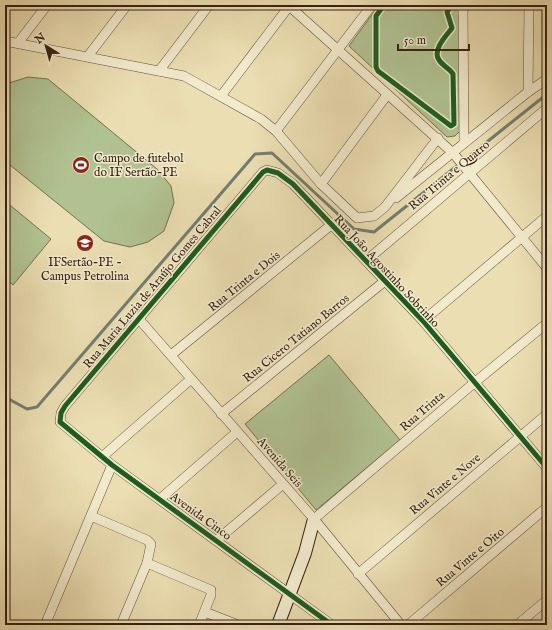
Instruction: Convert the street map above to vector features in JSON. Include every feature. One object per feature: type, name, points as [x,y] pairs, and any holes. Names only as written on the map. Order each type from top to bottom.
[{"type":"street","points":[[18,43],[47,5]]},
{"type":"street","points":[[88,56],[127,5]]},
{"type":"street","points":[[159,71],[209,5]]},
{"type":"street","points":[[221,96],[289,5],[387,95],[438,138],[454,155],[547,268]]},
{"type":"street","points":[[276,131],[372,5]]},
{"type":"street","points":[[463,5],[464,143]]},
{"type":"street","points":[[528,92],[529,5]]},
{"type":"street","points":[[5,41],[88,56],[184,76],[261,119],[276,131],[321,184],[357,218],[374,216],[454,155],[464,143],[528,92],[547,80]]},
{"type":"street","points":[[321,184],[387,95]]},
{"type":"street","name":"Rua Trinta e Quatro","points":[[367,260],[467,172],[547,108]]},
{"type":"street","points":[[385,207],[438,138]]},
{"type":"street","name":"Rua João Agostinho Sobrinho","points":[[267,170],[278,173],[293,184],[331,225],[386,280],[423,320],[474,383],[547,468]]},
{"type":"street","name":"Rua Maria Luzia de Araújo Gomes Cabral","points":[[60,422],[60,413],[64,406],[259,176],[267,170]]},
{"type":"street","points":[[423,320],[547,216]]},
{"type":"street","name":"Rua Trinta e Dois","points":[[171,355],[331,225]]},
{"type":"street","name":"Rua Cicero Tatiano Barros","points":[[221,414],[386,280]]},
{"type":"street","name":"Avenida Seis","points":[[138,318],[314,519],[400,625]]},
{"type":"street","name":"Rua Trinta","points":[[314,519],[547,323]]},
{"type":"street","points":[[102,457],[191,379]]},
{"type":"street","name":"Rua Vinte e Nove","points":[[358,574],[547,414]]},
{"type":"street","name":"Avenida Cinco","points":[[60,422],[112,465],[332,625]]},
{"type":"street","points":[[160,499],[237,432]]},
{"type":"street","points":[[45,625],[112,465]]},
{"type":"street","points":[[217,540],[283,484]]},
{"type":"street","name":"Rua Vinte e Oito","points":[[408,625],[547,507]]},
{"type":"street","points":[[91,516],[147,540],[151,544],[147,563],[121,625]]},
{"type":"street","points":[[278,625],[310,538],[314,519]]},
{"type":"street","points":[[147,563],[210,589],[212,592],[199,625]]},
{"type":"street","points":[[517,625],[547,600]]},
{"type":"street","points":[[205,612],[238,625]]},
{"type":"green space","points":[[379,5],[459,5],[461,130],[455,136],[447,137],[349,46]]},
{"type":"green space","name":"Campo de futebol do IF Sertão-PE","points":[[28,77],[48,79],[157,169],[171,186],[174,203],[164,231],[148,242],[130,247],[104,241],[5,161],[5,86],[9,83]]},
{"type":"green space","points":[[5,201],[51,239],[13,285],[5,278]]},
{"type":"green space","points":[[329,355],[400,440],[316,510],[245,424]]},
{"type":"waterway","points":[[5,397],[27,409],[37,407],[255,154],[272,153],[354,229],[374,232],[547,94]]},
{"type":"cycle path","points":[[384,5],[376,16],[376,67],[378,71],[451,126],[454,124],[453,74],[439,60],[437,52],[443,39],[452,28],[447,12],[452,5]]},
{"type":"cycle path","points":[[332,625],[112,465],[60,422],[61,413],[65,406],[263,172],[267,170],[278,173],[293,184],[423,321],[547,468]]},
{"type":"place","name":"Campo de futebol do IF Sertão-PE","points":[[81,165]]},
{"type":"place","name":"IFSertão-PE - Campus Petrolina","points":[[85,243]]}]
